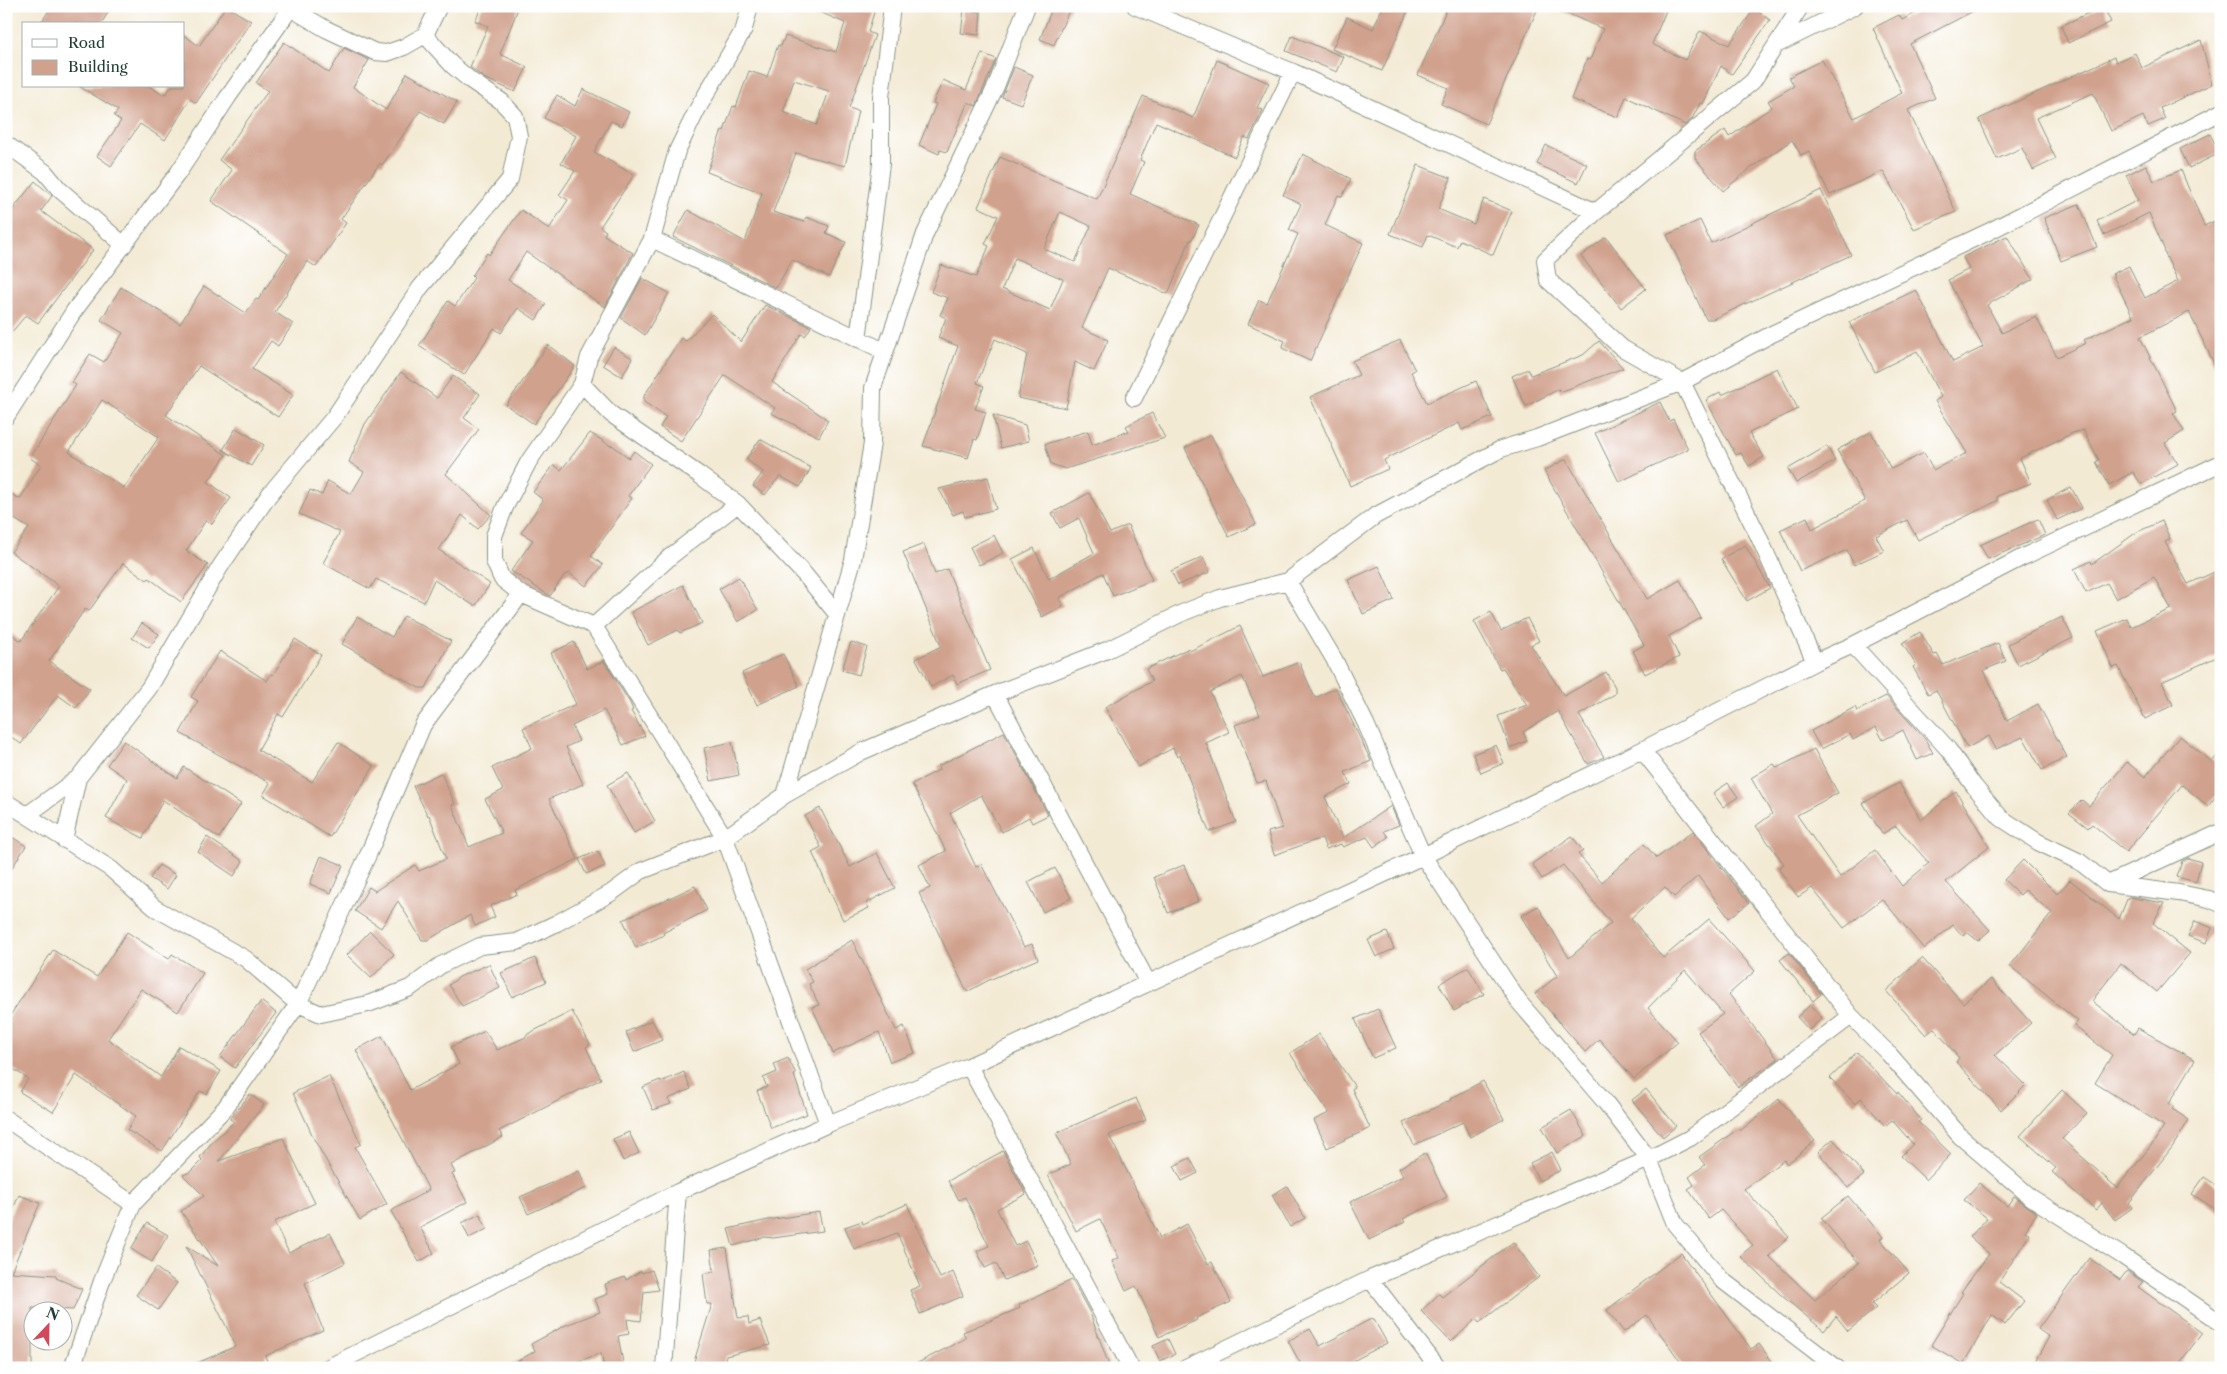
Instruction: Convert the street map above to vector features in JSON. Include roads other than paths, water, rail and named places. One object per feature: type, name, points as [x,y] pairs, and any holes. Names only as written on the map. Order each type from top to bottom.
[{"type":"street","points":[[6,417],[74,312],[178,172],[289,7],[326,29],[375,52],[387,53],[425,36],[439,6]]},
{"type":"street","points":[[750,6],[744,29],[697,110],[677,151],[652,239],[589,357],[582,384],[529,461],[505,507],[494,536],[494,561],[502,579],[521,594],[594,626],[725,838],[828,1124]]},
{"type":"street","points":[[858,340],[882,164],[881,97],[892,6]]},
{"type":"street","points":[[785,795],[853,560],[872,443],[873,388],[884,351],[926,234],[996,86],[1027,6]]},
{"type":"street","points":[[1134,6],[1293,72],[1596,212]]},
{"type":"street","points":[[1801,6],[1753,81],[1596,212],[1546,260],[1548,280],[1622,348],[1682,382],[1758,535],[1815,662]]},
{"type":"street","points":[[1776,45],[1855,6]]},
{"type":"street","points":[[27,815],[78,778],[149,688],[220,567],[269,495],[335,416],[420,288],[510,178],[519,136],[515,116],[501,101],[452,65],[425,36]]},
{"type":"street","points":[[1134,398],[1293,72]]},
{"type":"street","points":[[6,802],[111,868],[155,908],[246,960],[298,1004],[321,1014],[368,1004],[410,988],[441,964],[480,946],[517,942],[557,923],[603,897],[641,871],[725,838],[785,795],[861,752],[995,694],[1107,650],[1182,613],[1220,598],[1288,581],[1375,516],[1501,449],[1682,382],[1772,334],[1988,232],[2221,112]]},
{"type":"street","points":[[6,144],[45,172],[59,189],[124,245]]},
{"type":"street","points":[[652,239],[884,351]]},
{"type":"street","points":[[582,384],[611,414],[738,504],[805,575],[836,614]]},
{"type":"street","points":[[327,1368],[678,1192],[828,1124],[969,1066],[1423,856],[1853,645],[2021,558],[2221,463]]},
{"type":"street","points":[[594,626],[671,556],[738,504]]},
{"type":"street","points":[[1288,581],[1334,659],[1366,724],[1423,856],[1519,1002],[1606,1103],[1649,1159],[1675,1224],[1722,1280],[1837,1368]]},
{"type":"street","points":[[72,1368],[102,1281],[133,1204],[225,1108],[298,1004],[368,855],[423,724],[521,594]]},
{"type":"street","points":[[1853,645],[1948,749],[1974,786],[2001,818],[2038,842],[2080,862],[2108,884],[2179,893],[2209,899],[2221,904]]},
{"type":"street","points":[[995,694],[1148,984]]},
{"type":"street","points":[[1642,750],[1851,1016],[1889,1054],[1961,1137],[2032,1198],[2124,1257],[2221,1323]]},
{"type":"street","points":[[64,840],[78,778]]},
{"type":"street","points":[[2108,884],[2221,832]]},
{"type":"street","points":[[1186,1368],[1370,1279],[1649,1159],[1690,1138],[1851,1016]]},
{"type":"street","points":[[969,1066],[1131,1368]]},
{"type":"street","points":[[6,1119],[133,1204]]},
{"type":"street","points":[[664,1368],[678,1192]]},
{"type":"street","points":[[1370,1279],[1438,1368]]}]
